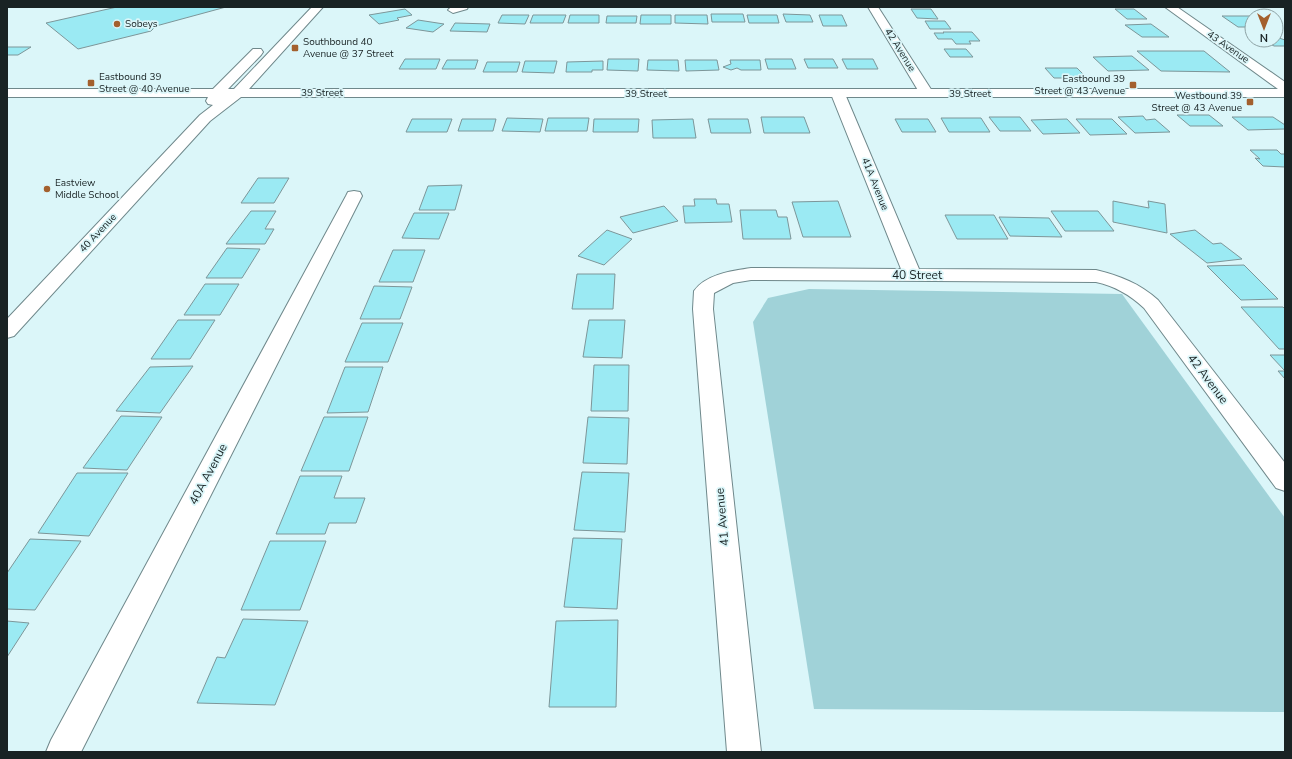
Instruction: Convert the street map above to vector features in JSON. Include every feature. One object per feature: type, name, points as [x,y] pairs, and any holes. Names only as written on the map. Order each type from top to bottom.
[{"type":"street","name":"40 Avenue","points":[[7,331],[205,118],[238,93],[318,7]]},
{"type":"street","name":"42 Avenue","points":[[873,7],[927,94]]},
{"type":"street","name":"43 Avenue","points":[[1170,7],[1285,88]]},
{"type":"street","name":"40 Avenue","points":[[205,118],[217,94],[263,45]]},
{"type":"street","name":"39 Street","points":[[7,94],[1285,94]]},
{"type":"street","name":"41A Avenue","points":[[838,94],[912,274]]},
{"type":"street","name":"40A Avenue","points":[[63,752],[354,196]]},
{"type":"street","name":"40 Street","points":[[711,285],[734,276],[751,274],[1096,276],[1124,283]]},
{"type":"street","name":"42 Avenue","points":[[1124,283],[1151,304],[1285,481]]},
{"type":"street","name":"41 Avenue","points":[[711,285],[704,291],[703,309],[744,752]]},
{"type":"shaded area","points":[[809,289],[1122,294],[1285,518],[1285,712],[814,709],[753,322],[768,298]]},
{"type":"building","points":[[117,7],[226,7],[156,26],[151,31],[78,49],[46,23]]},
{"type":"building","points":[[405,9],[412,15],[397,18],[399,20],[379,24],[369,15]]},
{"type":"building","points":[[911,9],[931,9],[938,19],[917,18]]},
{"type":"building","points":[[1115,9],[1134,9],[1147,19],[1127,19]]},
{"type":"building","points":[[711,14],[743,14],[745,22],[712,22]]},
{"type":"building","points":[[783,14],[810,15],[813,22],[786,22]]},
{"type":"building","points":[[502,15],[529,15],[525,24],[498,23]]},
{"type":"building","points":[[533,15],[566,15],[563,23],[530,23]]},
{"type":"building","points":[[570,15],[599,15],[599,23],[568,23]]},
{"type":"building","points":[[641,15],[671,15],[671,24],[640,24]]},
{"type":"building","points":[[675,15],[707,15],[708,24],[675,23]]},
{"type":"building","points":[[747,15],[777,15],[779,23],[749,23]]},
{"type":"building","points":[[819,15],[842,15],[847,26],[823,26]]},
{"type":"building","points":[[607,16],[637,16],[636,23],[606,23]]},
{"type":"building","points":[[1222,16],[1244,16],[1244,27],[1238,27]]},
{"type":"building","points":[[418,20],[444,24],[433,32],[406,28]]},
{"type":"building","points":[[925,21],[945,21],[951,29],[930,29]]},
{"type":"building","points":[[455,23],[490,24],[487,32],[450,31]]},
{"type":"building","points":[[1151,24],[1169,37],[1142,37],[1125,25]]},
{"type":"building","points":[[943,32],[972,32],[980,41],[969,41],[971,44],[956,44],[952,39],[938,39],[934,33],[944,33]]},
{"type":"building","points":[[7,47],[31,47],[18,55],[7,55]]},
{"type":"building","points":[[944,49],[966,49],[973,57],[950,57]]},
{"type":"building","points":[[1137,51],[1204,51],[1230,72],[1161,71]]},
{"type":"building","points":[[1132,56],[1149,70],[1108,71],[1093,57]]},
{"type":"building","points":[[405,59],[440,59],[436,69],[399,69]]},
{"type":"building","points":[[608,59],[639,59],[638,71],[607,70]]},
{"type":"building","points":[[765,59],[792,59],[796,69],[768,69]]},
{"type":"building","points":[[804,59],[833,59],[838,68],[808,68]]},
{"type":"building","points":[[842,59],[873,59],[878,69],[847,69]]},
{"type":"building","points":[[447,60],[478,60],[475,69],[442,69]]},
{"type":"building","points":[[648,60],[678,60],[679,71],[647,70]]},
{"type":"building","points":[[685,60],[717,60],[719,70],[686,71]]},
{"type":"building","points":[[730,60],[760,60],[761,70],[741,70],[737,68],[731,70],[723,67],[731,64]]},
{"type":"building","points":[[525,61],[557,61],[554,73],[522,72]]},
{"type":"building","points":[[603,61],[603,70],[592,70],[592,72],[566,72],[567,62]]},
{"type":"building","points":[[487,62],[520,62],[517,72],[483,72]]},
{"type":"building","points":[[1045,68],[1077,68],[1087,78],[1054,78]]},
{"type":"building","points":[[1177,115],[1209,115],[1223,126],[1190,126]]},
{"type":"building","points":[[1143,116],[1146,120],[1155,119],[1170,132],[1135,133],[1118,117]]},
{"type":"building","points":[[761,117],[804,117],[810,133],[764,133]]},
{"type":"building","points":[[989,117],[1020,117],[1031,131],[1000,131]]},
{"type":"building","points":[[1232,117],[1273,117],[1285,125],[1285,129],[1248,130]]},
{"type":"building","points":[[507,118],[543,119],[540,132],[502,131]]},
{"type":"building","points":[[548,118],[589,118],[587,131],[545,131]]},
{"type":"building","points":[[941,118],[981,118],[990,132],[949,132]]},
{"type":"building","points":[[412,119],[452,119],[447,132],[406,132]]},
{"type":"building","points":[[462,119],[496,119],[493,131],[458,131]]},
{"type":"building","points":[[594,119],[639,119],[638,132],[593,132]]},
{"type":"building","points":[[693,119],[696,138],[653,138],[652,120]]},
{"type":"building","points":[[708,119],[748,119],[751,133],[711,133]]},
{"type":"building","points":[[895,119],[928,119],[936,132],[902,132]]},
{"type":"building","points":[[1067,119],[1080,133],[1043,134],[1031,120]]},
{"type":"building","points":[[1076,119],[1112,119],[1127,134],[1090,135]]},
{"type":"building","points":[[1250,150],[1277,150],[1281,154],[1285,154],[1285,167],[1263,166],[1255,158],[1260,159]]},
{"type":"building","points":[[258,178],[289,178],[274,203],[241,203]]},
{"type":"building","points":[[462,185],[455,210],[419,210],[428,186]]},
{"type":"building","points":[[694,199],[716,199],[717,204],[729,204],[732,222],[685,223],[683,206],[695,206]]},
{"type":"building","points":[[838,201],[851,237],[803,237],[792,202]]},
{"type":"building","points":[[1113,201],[1149,208],[1148,201],[1165,204],[1167,233],[1113,222]]},
{"type":"building","points":[[664,206],[678,221],[633,233],[620,217]]},
{"type":"building","points":[[740,210],[776,210],[778,217],[787,217],[791,239],[743,239]]},
{"type":"building","points":[[251,211],[276,211],[265,229],[274,229],[265,244],[226,244]]},
{"type":"building","points":[[1051,211],[1098,211],[1114,231],[1065,231]]},
{"type":"building","points":[[414,213],[449,213],[439,239],[402,238]]},
{"type":"building","points":[[945,215],[994,215],[1008,239],[957,239]]},
{"type":"building","points":[[999,217],[1049,218],[1062,237],[1010,236]]},
{"type":"building","points":[[607,230],[632,239],[604,265],[578,256]]},
{"type":"building","points":[[1195,230],[1213,244],[1221,243],[1242,259],[1207,263],[1170,234]]},
{"type":"building","points":[[227,248],[260,249],[242,278],[206,278]]},
{"type":"building","points":[[393,250],[425,250],[413,282],[379,282]]},
{"type":"building","points":[[1244,265],[1278,299],[1241,300],[1207,266]]},
{"type":"building","points":[[577,274],[615,274],[613,309],[572,309]]},
{"type":"building","points":[[205,284],[239,284],[220,315],[184,315]]},
{"type":"building","points":[[374,286],[412,287],[400,319],[360,319]]},
{"type":"building","points":[[1241,307],[1283,307],[1285,309],[1285,349],[1279,349]]},
{"type":"building","points":[[178,320],[215,320],[190,359],[151,359]]},
{"type":"building","points":[[589,320],[625,320],[622,358],[583,357]]},
{"type":"building","points":[[362,323],[403,323],[388,362],[345,362]]},
{"type":"building","points":[[1270,355],[1285,355],[1285,371]]},
{"type":"building","points":[[594,365],[629,365],[628,411],[591,411]]},
{"type":"building","points":[[193,366],[160,413],[116,411],[150,367]]},
{"type":"building","points":[[345,367],[383,367],[368,412],[327,413]]},
{"type":"building","points":[[1278,371],[1285,371],[1285,379]]},
{"type":"building","points":[[121,416],[162,417],[127,470],[83,468]]},
{"type":"building","points":[[324,417],[368,417],[349,471],[301,471]]},
{"type":"building","points":[[588,417],[629,418],[627,464],[583,463]]},
{"type":"building","points":[[582,472],[629,473],[625,532],[574,530]]},
{"type":"building","points":[[77,473],[128,473],[89,536],[38,533]]},
{"type":"building","points":[[300,476],[342,476],[334,498],[365,498],[356,523],[329,523],[325,534],[276,534]]},
{"type":"building","points":[[573,538],[622,539],[617,609],[564,607]]},
{"type":"building","points":[[30,539],[81,541],[35,610],[7,609],[7,573]]},
{"type":"building","points":[[270,541],[326,541],[300,610],[241,610]]},
{"type":"building","points":[[243,619],[308,621],[275,705],[197,703],[217,657],[225,658]]},
{"type":"building","points":[[618,620],[616,707],[549,707],[556,621]]},
{"type":"building","points":[[7,621],[29,623],[7,657]]},
{"type":"place","name":"Sobeys","points":[[117,24]]},
{"type":"place","name":"Southbound 40 Avenue @ 37 Street","points":[[295,48]]},
{"type":"place","name":"Eastbound 39 Street @ 40 Avenue","points":[[91,83]]},
{"type":"place","name":"Eastbound 39 Street @ 43 Avenue","points":[[1133,85]]},
{"type":"place","name":"Westbound 39 Street @ 43 Avenue","points":[[1250,102]]},
{"type":"place","name":"Eastview Middle School","points":[[47,189]]}]
